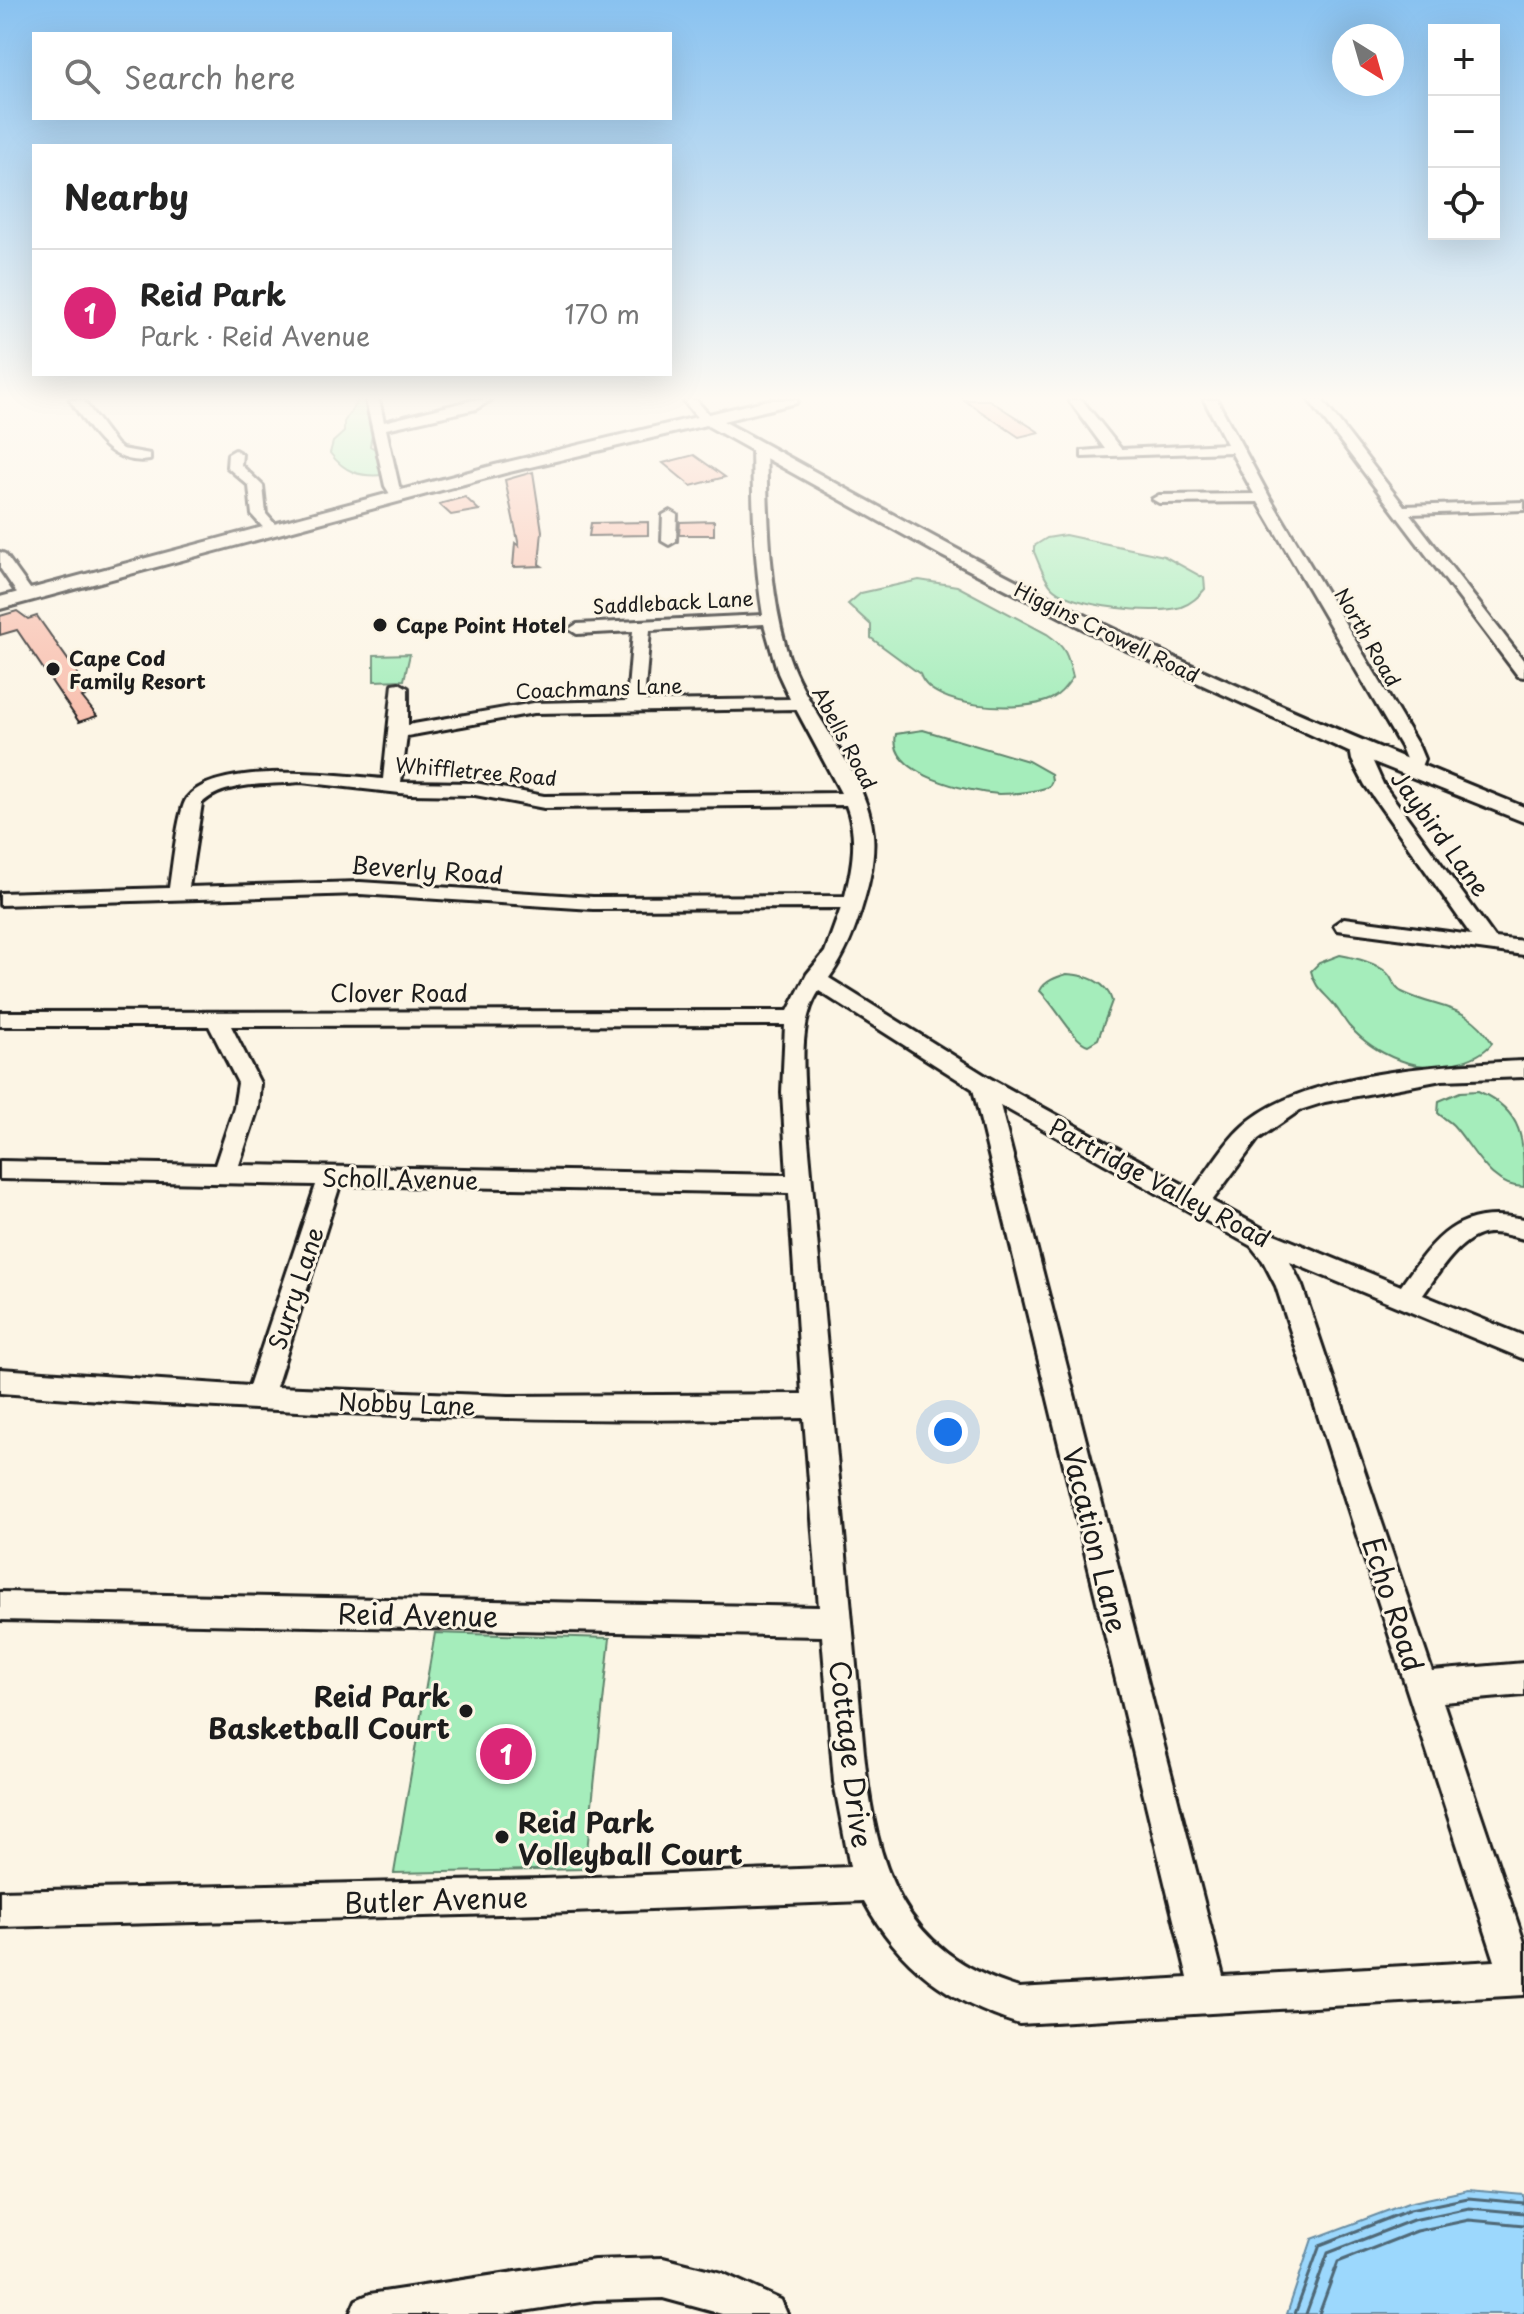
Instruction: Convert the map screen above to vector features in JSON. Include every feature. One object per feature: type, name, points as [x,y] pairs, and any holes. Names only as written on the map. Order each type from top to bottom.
[{"type":"main road","points":[[0,603],[354,508]]},
{"type":"main road","name":"Higgins Crowell Road","points":[[870,508],[1081,621],[1359,748],[1524,815]]},
{"type":"street","points":[[260,508],[259,515],[273,530]]},
{"type":"street","name":"Abells Road","points":[[763,508],[772,619],[786,672],[830,748],[853,799],[864,836],[851,902],[833,956],[801,1001],[797,1018]]},
{"type":"street","name":"North Road","points":[[1269,508],[1410,747],[1415,759],[1412,770]]},
{"type":"street","points":[[1400,510],[1462,508]]},
{"type":"street","points":[[1400,510],[1524,672]]},
{"type":"street","points":[[669,541],[670,515]]},
{"type":"street","points":[[0,557],[27,596]]},
{"type":"street","name":"Saddleback Lane","points":[[577,629],[772,619]]},
{"type":"street","points":[[635,707],[642,625]]},
{"type":"street","points":[[393,786],[391,775],[399,732],[399,688]]},
{"type":"street","name":"Coachmans Lane","points":[[399,732],[534,708],[803,704]]},
{"type":"street","name":"Jaybird Lane","points":[[1359,748],[1361,760],[1374,785],[1489,944]]},
{"type":"street","name":"Whiffletree Road","points":[[178,893],[193,802],[208,791],[238,781],[301,776],[393,786],[475,789],[544,802],[853,799]]},
{"type":"street","name":"Beverly Road","points":[[0,899],[360,888],[593,903],[851,902]]},
{"type":"street","points":[[1344,925],[1524,948]]},
{"type":"street","name":"Partridge Valley Road","points":[[815,979],[983,1085],[1258,1238],[1407,1297],[1524,1348]]},
{"type":"street","points":[[216,1018],[245,1072],[249,1095],[224,1175]]},
{"type":"street","name":"Clover Road","points":[[0,1019],[797,1018]]},
{"type":"street","name":"Cottage Drive","points":[[797,1018],[800,1184],[815,1406],[855,1807],[862,1847],[873,1883],[898,1928],[919,1953],[964,1987],[1019,2006],[1521,1977]]},
{"type":"street","points":[[1198,1202],[1250,1133],[1292,1104],[1323,1094],[1442,1072],[1524,1069]]},
{"type":"street","name":"Vacation Lane","points":[[983,1085],[1210,1995]]},
{"type":"street","name":"Scholl Avenue","points":[[0,1170],[800,1184]]},
{"type":"street","name":"Surry Lane","points":[[259,1399],[330,1178]]},
{"type":"street","points":[[1407,1297],[1437,1259],[1473,1227],[1501,1225],[1524,1229]]},
{"type":"street","name":"Echo Road","points":[[1258,1238],[1273,1254],[1289,1286],[1421,1688],[1521,1977]]},
{"type":"street","name":"Nobby Lane","points":[[0,1381],[191,1397],[590,1408],[815,1406]]},
{"type":"street","name":"Reid Avenue","points":[[0,1606],[835,1622]]},
{"type":"street","points":[[1421,1688],[1524,1679]]},
{"type":"street","name":"Butler Avenue","points":[[0,1909],[543,1896],[873,1883]]},
{"type":"street","points":[[370,2314],[594,2280],[663,2278],[722,2293],[767,2314]]},
{"type":"green space","points":[[1065,535],[1164,556],[1204,578],[1205,589],[1185,605],[1169,609],[1135,610],[1079,601],[1054,589],[1042,572],[1034,552],[1034,546],[1047,538]]},
{"type":"green space","points":[[919,580],[957,586],[1047,634],[1065,652],[1073,677],[1051,699],[1020,706],[979,705],[941,695],[927,686],[920,674],[871,638],[871,625],[848,604],[861,593]]},
{"type":"green space","points":[[410,654],[404,680],[374,681],[374,655]]},
{"type":"green space","points":[[923,730],[1028,761],[1051,774],[1052,781],[1049,787],[1043,789],[999,794],[969,790],[933,779],[904,760],[897,748],[896,734]]},
{"type":"green space","points":[[1340,955],[1377,966],[1389,975],[1402,992],[1463,1014],[1483,1030],[1492,1043],[1475,1056],[1441,1066],[1398,1060],[1371,1046],[1349,1026],[1315,982],[1311,971],[1319,963]]},
{"type":"green space","points":[[1067,974],[1100,984],[1112,1001],[1098,1039],[1088,1045],[1077,1037],[1040,991],[1048,982]]},
{"type":"green space","points":[[1478,1091],[1505,1108],[1513,1118],[1522,1141],[1524,1187],[1501,1181],[1483,1165],[1453,1125],[1438,1113],[1439,1101],[1460,1092]]},
{"type":"green space","points":[[435,1633],[610,1638],[585,1869],[394,1873]]},
{"type":"water","points":[[1468,2190],[1524,2195],[1524,2314],[1287,2314],[1312,2239],[1408,2203]]},
{"type":"building","points":[[443,508],[479,510],[451,515]]},
{"type":"building","points":[[511,508],[538,508],[542,531],[539,564],[542,566],[513,567],[515,543],[519,546]]},
{"type":"building","points":[[714,521],[714,535],[679,535],[680,522]]},
{"type":"building","points":[[648,522],[648,535],[589,536],[591,523]]},
{"type":"building","name":"Cape Cod Family Resort","points":[[17,611],[28,619],[37,616],[92,694],[82,697],[97,716],[79,722],[17,630],[0,635],[0,616]]},
{"type":"place","name":"Cape Point Hotel","points":[[380,625]]},
{"type":"place","name":"Cape Cod Family Resort","points":[[53,669]]},
{"type":"place","name":"Reid Park Basketball Court","points":[[466,1711]]},
{"type":"place","name":"Reid Park","points":[[506,1754]]},
{"type":"place","name":"Reid Park Volleyball Court","points":[[502,1837]]}]
